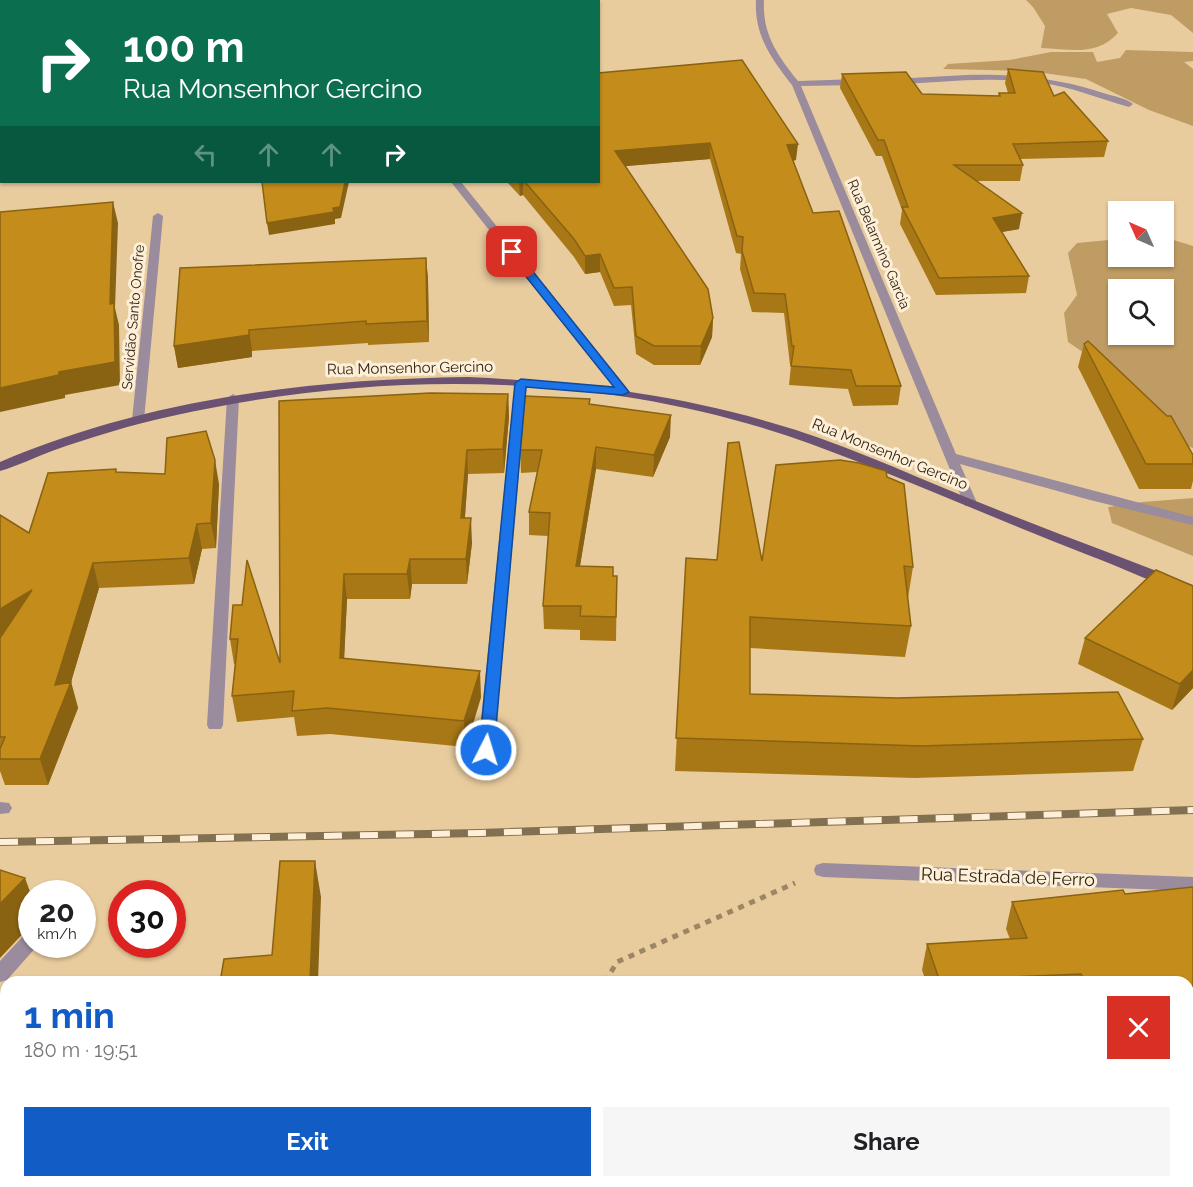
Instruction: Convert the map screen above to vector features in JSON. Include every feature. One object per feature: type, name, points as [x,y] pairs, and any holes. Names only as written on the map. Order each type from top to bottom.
[{"type":"main road","name":"Rua Monsenhor Gercino","points":[[0,467],[68,441],[138,420],[233,398],[337,384],[410,381],[521,383],[623,392],[677,402],[765,424],[825,445],[1193,590]]},
{"type":"street","name":"Rua Belarmino Garcia","points":[[760,0],[758,15],[762,36],[773,57],[796,84],[970,503]]},
{"type":"street","points":[[887,82],[1040,80],[1129,104]]},
{"type":"street","points":[[796,84],[865,82]]},
{"type":"street","points":[[457,183],[623,392]]},
{"type":"street","name":"Servidão Santo Onofre","points":[[138,420],[158,216]]},
{"type":"street","points":[[486,750],[521,383]]},
{"type":"street","points":[[215,725],[233,398]]},
{"type":"street","points":[[951,457],[1095,497],[1193,521]]},
{"type":"street","name":"Rua Estrada de Ferro","points":[[823,870],[1193,884]]},
{"type":"street","points":[[0,974],[18,954]]},
{"type":"path","points":[[609,976],[617,962],[823,870]]},
{"type":"shaded area","points":[[1026,0],[1193,0],[1193,33],[1171,15],[1131,8],[1107,14],[1118,33],[1101,46],[1082,50],[1041,48],[1045,26]]},
{"type":"shaded area","points":[[1126,50],[1193,52],[1193,61],[1184,62],[1193,69],[1193,126],[1149,110],[1086,79],[1029,71],[943,69],[948,64],[1010,60],[1051,52],[1093,52],[1097,62],[1120,58]]},
{"type":"shaded area","points":[[1108,240],[1108,267],[1174,267],[1174,240],[1193,246],[1193,448],[1161,436],[1115,374],[1068,342],[1064,313],[1077,295],[1068,253],[1077,243]]},
{"type":"shaded area","points":[[1193,498],[1193,556],[1112,523],[1108,507],[1143,502]]},
{"type":"building","points":[[742,60],[798,144],[787,145],[813,213],[839,211],[901,386],[856,386],[851,370],[791,366],[794,346],[792,346],[785,294],[754,293],[742,251],[743,237],[737,236],[710,143],[615,151],[708,289],[713,318],[701,346],[654,346],[636,336],[632,287],[614,288],[600,254],[585,256],[574,239],[526,183],[600,183],[600,73]]},
{"type":"building","points":[[1008,69],[1043,72],[1054,96],[1064,92],[1108,141],[1013,144],[1023,165],[954,165],[1022,213],[993,218],[1029,276],[939,278],[902,207],[908,207],[884,140],[878,140],[842,74],[906,72],[922,94],[1000,96],[999,93],[1015,93]]},
{"type":"building","points":[[262,183],[345,183],[340,207],[333,208],[334,212],[267,223]]},
{"type":"building","points":[[113,202],[110,304],[114,303],[115,362],[59,372],[59,375],[0,388],[0,212]]},
{"type":"building","points":[[426,258],[427,321],[366,324],[366,321],[249,330],[249,335],[174,346],[180,268]]},
{"type":"building","points":[[1088,341],[1167,416],[1171,416],[1193,455],[1193,464],[1146,464],[1084,344]]},
{"type":"building","points":[[430,393],[508,394],[503,449],[467,450],[461,518],[471,518],[466,559],[410,559],[407,574],[344,574],[340,658],[480,671],[464,721],[327,708],[292,711],[294,691],[232,696],[238,639],[230,639],[233,605],[242,605],[247,560],[280,663],[279,401]]},
{"type":"building","points":[[525,396],[590,399],[589,404],[671,415],[654,455],[596,447],[576,566],[613,567],[613,576],[617,576],[616,617],[580,616],[581,606],[543,606],[550,513],[529,512],[542,450],[520,450]]},
{"type":"building","points":[[206,431],[215,460],[211,523],[197,524],[189,558],[93,563],[55,685],[71,682],[40,759],[0,759],[0,749],[5,737],[0,737],[0,638],[32,590],[0,609],[0,515],[29,533],[48,473],[116,469],[116,472],[165,474],[167,438]]},
{"type":"building","points":[[739,442],[762,561],[776,465],[840,460],[886,471],[887,477],[904,484],[913,567],[904,566],[911,626],[750,617],[750,694],[897,698],[1118,692],[1143,739],[921,746],[676,738],[686,558],[717,560],[728,443]]},
{"type":"building","points":[[1156,570],[1193,586],[1193,670],[1180,684],[1085,638]]},
{"type":"building","points":[[280,861],[315,861],[310,976],[221,976],[224,959],[272,955]]},
{"type":"building","points":[[0,870],[25,878],[18,880],[18,885],[0,904]]},
{"type":"building","points":[[1193,887],[1193,976],[1082,976],[1081,974],[938,976],[927,944],[1027,938],[1012,902],[1123,890],[1125,894]]},
{"type":"railway","points":[[0,842],[480,833],[1193,810]]},
{"type":"route","points":[[486,750],[521,383],[623,392],[512,252]]}]
